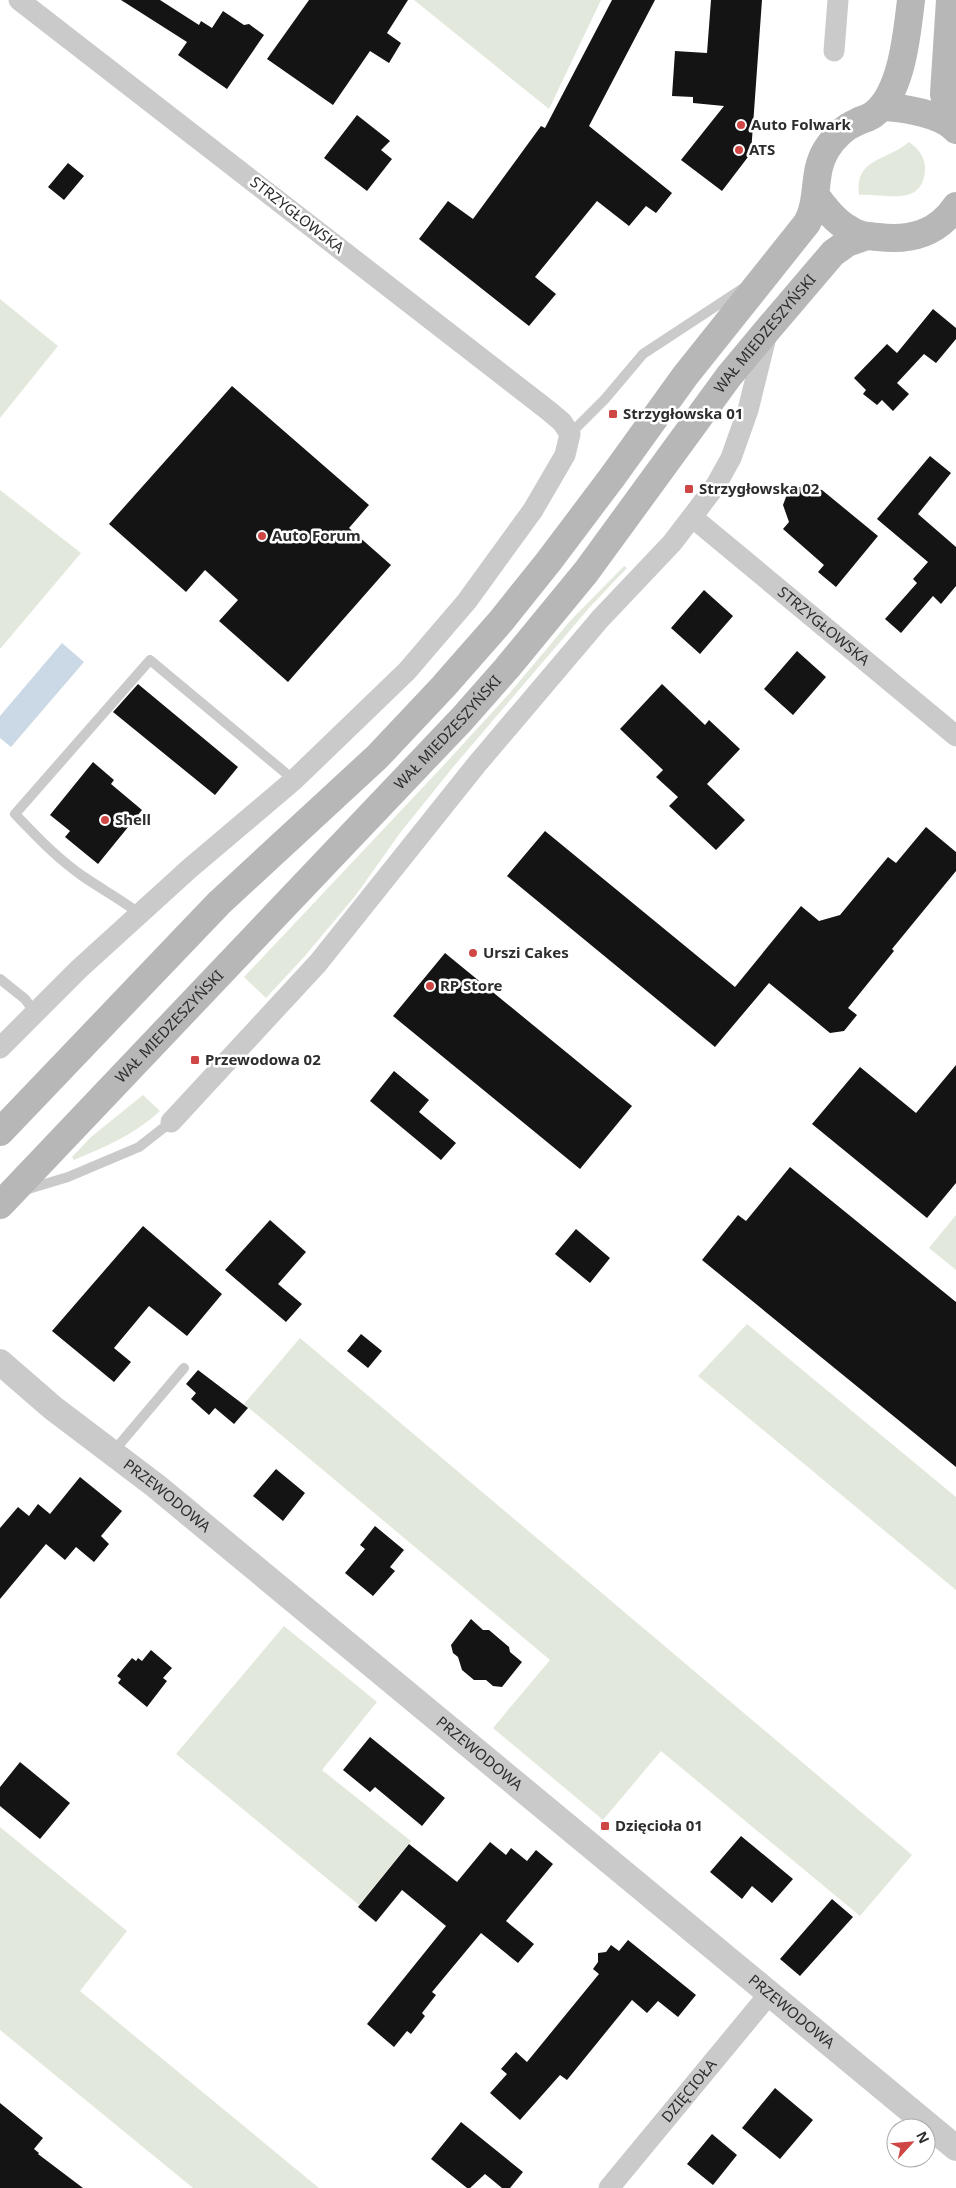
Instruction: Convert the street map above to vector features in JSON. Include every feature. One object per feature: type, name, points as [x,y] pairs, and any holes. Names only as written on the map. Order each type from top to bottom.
[{"type":"main road","points":[[0,1132],[219,904],[401,734],[501,621],[613,476],[674,391],[807,223],[812,213],[816,196],[816,176],[820,164],[836,136],[846,127],[872,116],[884,106],[893,92],[899,74],[911,0]]},
{"type":"main road","points":[[951,7],[944,94],[955,128]]},
{"type":"main road","points":[[884,106],[922,113],[955,128]]},
{"type":"main road","points":[[816,196],[829,213],[848,229],[864,237],[897,239],[916,236],[941,224],[956,206]]},
{"type":"main road","name":"WAŁ MIEDZESZYŃSKI","points":[[6,1199],[427,757],[507,668],[591,565],[724,383],[768,328],[833,253],[847,243],[864,237]]},
{"type":"street","name":"STRZYGŁOWSKA","points":[[19,0],[550,411],[562,422],[570,434]]},
{"type":"street","points":[[834,52],[838,0]]},
{"type":"street","points":[[171,1122],[318,963],[476,764],[600,619],[672,543],[692,517],[716,485],[731,458],[748,410],[768,328]]},
{"type":"street","points":[[0,1048],[79,969],[294,780],[406,672],[467,601],[533,510],[565,455],[570,434]]},
{"type":"street","name":"STRZYGŁOWSKA","points":[[692,517],[956,736]]},
{"type":"street","name":"PRZEWODOWA","points":[[0,1362],[53,1408],[164,1492],[956,2148]]},
{"type":"street","name":"DZIĘCIOŁA","points":[[609,2188],[770,1993]]},
{"type":"lane","points":[[570,434],[605,399],[648,350],[764,276]]},
{"type":"lane","points":[[140,914],[127,903],[84,877],[47,848],[15,814],[150,660],[294,780]]},
{"type":"lane","points":[[0,979],[25,999],[35,1013]]},
{"type":"lane","points":[[6,1199],[68,1177],[139,1147],[171,1122]]},
{"type":"lane","points":[[112,1452],[184,1368]]},
{"type":"shaded area","points":[[414,0],[601,0],[549,109]]},
{"type":"shaded area","points":[[909,142],[919,151],[924,162],[925,171],[922,183],[917,190],[900,196],[859,195],[859,183],[867,167]]},
{"type":"shaded area","points":[[0,299],[58,346],[0,418]]},
{"type":"shaded area","points":[[0,490],[81,553],[0,649]]},
{"type":"shaded area","points":[[624,566],[627,568],[590,607],[454,766],[400,833],[356,895],[304,957],[266,998],[244,977],[442,767],[508,695],[570,621]]},
{"type":"shaded area","points":[[143,1095],[160,1111],[141,1127],[120,1139],[74,1160],[72,1157],[91,1137]]},
{"type":"shaded area","points":[[956,1215],[956,1270],[929,1248]]},
{"type":"shaded area","points":[[747,1324],[956,1497],[956,1590],[698,1376]]},
{"type":"shaded area","points":[[300,1338],[912,1855],[860,1916],[661,1751],[603,1820],[493,1728],[550,1660],[244,1404]]},
{"type":"shaded area","points":[[284,1626],[377,1702],[322,1770],[411,1841],[359,1905],[176,1754]]},
{"type":"shaded area","points":[[0,1827],[127,1931],[80,1991],[319,2188],[193,2188],[0,2030]]},
{"type":"water","points":[[62,643],[84,662],[11,747],[0,738],[0,716]]},
{"type":"building","points":[[121,0],[160,0],[199,25],[201,21],[212,28],[223,11],[244,25],[249,24],[264,35],[227,89],[178,55],[187,42]]},
{"type":"building","points":[[309,0],[408,0],[387,33],[401,43],[389,63],[370,51],[333,105],[267,59]]},
{"type":"building","points":[[612,0],[655,0],[589,126],[672,193],[656,213],[646,206],[629,226],[597,201],[535,277],[556,294],[529,326],[419,239],[448,201],[473,219],[541,126],[545,128]]},
{"type":"building","points":[[711,0],[762,0],[751,153],[722,191],[681,160],[724,106],[693,103],[693,97],[672,96],[675,51],[707,53]]},
{"type":"building","points":[[357,115],[390,141],[381,150],[392,159],[367,191],[324,158]]},
{"type":"building","points":[[68,163],[84,176],[64,200],[48,187]]},
{"type":"building","points":[[933,309],[956,328],[956,339],[936,363],[924,354],[897,383],[909,394],[893,411],[882,400],[877,405],[863,394],[866,390],[854,378],[887,344],[897,353]]},
{"type":"building","points":[[232,386],[369,505],[349,528],[391,565],[288,682],[219,621],[238,600],[205,570],[186,592],[109,524]]},
{"type":"building","points":[[930,456],[951,473],[918,514],[956,547],[956,586],[941,604],[933,596],[901,633],[885,619],[917,583],[913,579],[928,562],[877,519]]},
{"type":"building","points":[[799,487],[822,490],[878,536],[836,587],[818,572],[824,565],[783,529],[789,522],[783,505],[786,497],[791,491]]},
{"type":"building","points":[[704,590],[733,616],[700,654],[671,628]]},
{"type":"building","points":[[797,651],[826,677],[793,715],[764,689]]},
{"type":"building","points":[[138,684],[238,767],[215,795],[113,712]]},
{"type":"building","points":[[662,684],[705,725],[709,720],[740,749],[707,784],[745,820],[716,850],[669,806],[678,797],[656,777],[663,770],[620,729]]},
{"type":"building","points":[[93,762],[114,780],[111,784],[142,810],[98,864],[65,837],[70,831],[50,815]]},
{"type":"building","points":[[926,827],[956,852],[956,871],[892,949],[894,951],[848,1008],[857,1015],[844,1031],[830,1033],[769,983],[715,1047],[507,876],[545,831],[735,987],[801,906],[819,921],[840,915],[888,857],[896,863]]},
{"type":"building","points":[[445,953],[632,1106],[580,1169],[393,1016]]},
{"type":"building","points":[[956,1065],[956,1183],[927,1218],[812,1124],[860,1067],[916,1113]]},
{"type":"building","points":[[394,1071],[429,1100],[419,1112],[456,1143],[441,1160],[370,1101]]},
{"type":"building","points":[[790,1167],[956,1302],[956,1467],[702,1260],[738,1215],[746,1221]]},
{"type":"building","points":[[270,1220],[306,1252],[278,1284],[302,1304],[286,1322],[225,1270]]},
{"type":"building","points":[[143,1226],[222,1294],[187,1336],[149,1306],[114,1348],[131,1362],[114,1382],[52,1331]]},
{"type":"building","points":[[576,1229],[610,1258],[590,1283],[555,1254]]},
{"type":"building","points":[[361,1334],[382,1351],[368,1368],[347,1351]]},
{"type":"building","points":[[198,1370],[248,1408],[234,1424],[215,1408],[209,1415],[191,1399],[196,1393],[186,1384]]},
{"type":"building","points":[[276,1469],[305,1493],[283,1521],[253,1496]]},
{"type":"building","points":[[80,1477],[122,1511],[101,1536],[109,1544],[94,1562],[76,1547],[65,1560],[46,1544],[0,1599],[0,1528],[18,1507],[29,1516],[38,1504],[50,1514]]},
{"type":"building","points":[[375,1526],[404,1550],[390,1567],[395,1571],[373,1596],[345,1573],[365,1549],[360,1545]]},
{"type":"building","points":[[471,1619],[483,1630],[489,1630],[509,1647],[510,1652],[522,1662],[502,1687],[493,1686],[486,1680],[474,1680],[462,1670],[458,1657],[453,1653],[451,1645]]},
{"type":"building","points":[[151,1650],[172,1668],[163,1678],[167,1681],[147,1707],[118,1683],[121,1679],[117,1676],[132,1658],[136,1661],[138,1658],[142,1661]]},
{"type":"building","points":[[370,1737],[445,1798],[422,1826],[375,1787],[370,1792],[343,1770]]},
{"type":"building","points":[[20,1762],[70,1803],[40,1839],[0,1806],[0,1787]]},
{"type":"building","points":[[741,1836],[793,1879],[772,1903],[752,1886],[742,1899],[710,1872]]},
{"type":"building","points":[[490,1842],[506,1855],[511,1848],[527,1861],[536,1850],[553,1864],[506,1921],[534,1944],[518,1963],[481,1933],[432,1992],[436,1995],[422,2013],[425,2016],[411,2034],[407,2031],[394,2047],[367,2024],[446,1926],[402,1890],[376,1922],[358,1907],[409,1844],[457,1882]]},
{"type":"building","points":[[832,1899],[853,1917],[800,1976],[780,1959]]},
{"type":"building","points":[[628,1940],[696,1995],[678,2017],[658,2001],[647,2013],[632,2000],[567,2080],[560,2075],[520,2120],[490,2093],[507,2074],[501,2069],[516,2052],[527,2062],[599,1974],[593,1969],[598,1962],[598,1953],[606,1952],[611,1945],[619,1951]]},
{"type":"building","points":[[775,2088],[813,2120],[780,2159],[742,2128]]},
{"type":"building","points":[[0,2103],[43,2138],[34,2149],[38,2154],[83,2188],[0,2188]]},
{"type":"building","points":[[461,2122],[523,2172],[510,2188],[502,2188],[485,2174],[470,2188],[467,2188],[431,2159]]},
{"type":"building","points":[[712,2134],[737,2155],[713,2185],[687,2164]]},
{"type":"place","name":"Auto Folwark","points":[[741,125]]},
{"type":"place","name":"ATS","points":[[739,150]]},
{"type":"place","name":"Strzygłowska 01","points":[[613,414]]},
{"type":"place","name":"Strzygłowska 02","points":[[689,489]]},
{"type":"place","name":"Auto Forum","points":[[262,536]]},
{"type":"place","name":"Shell","points":[[105,820]]},
{"type":"place","name":"Urszi Cakes","points":[[473,953]]},
{"type":"place","name":"RP Store","points":[[430,986]]},
{"type":"place","name":"Przewodowa 02","points":[[195,1060]]},
{"type":"place","name":"Dzięcioła 01","points":[[605,1826]]}]
